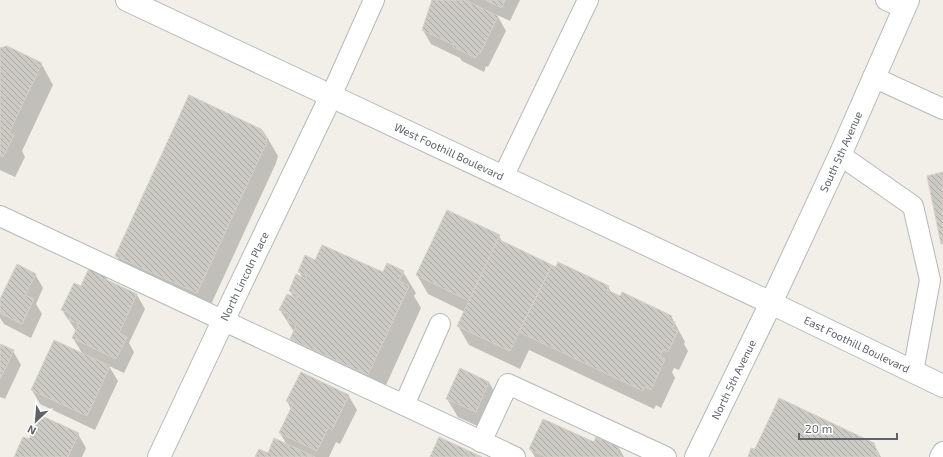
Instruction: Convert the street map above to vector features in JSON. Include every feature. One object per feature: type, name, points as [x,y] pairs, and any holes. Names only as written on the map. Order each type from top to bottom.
[{"type":"main road","name":"West Foothill Boulevard","points":[[128,0],[149,5],[331,96],[771,303]]},
{"type":"main road","name":"South 5th Avenue","points":[[771,303],[840,155],[874,77],[899,3]]},
{"type":"main road","name":"North Lincoln Place","points":[[159,457],[331,96]]},
{"type":"main road","name":"East Foothill Boulevard","points":[[771,303],[943,386]]},
{"type":"main road","name":"North 5th Avenue","points":[[696,457],[771,303]]},
{"type":"lane","points":[[331,96],[374,0]]},
{"type":"lane","points":[[502,177],[588,0]]},
{"type":"lane","points":[[874,77],[943,110]]},
{"type":"lane","points":[[840,155],[913,206],[930,280],[913,372]]},
{"type":"lane","points":[[0,216],[515,457]]},
{"type":"lane","points":[[404,405],[440,324]]},
{"type":"lane","points":[[481,442],[508,384],[666,457]]},
{"type":"lane","points":[[940,457],[943,452]]},
{"type":"building","points":[[432,0],[465,0],[498,16],[480,54],[478,53],[476,58],[453,47],[454,45],[422,30]]},
{"type":"building","points":[[485,0],[505,0],[502,8]]},
{"type":"building","points":[[7,46],[42,63],[9,133],[14,135],[3,157],[0,155],[0,48]]},
{"type":"building","points":[[189,95],[261,129],[267,137],[266,144],[197,293],[115,256]]},
{"type":"building","points":[[943,172],[943,244],[941,244],[927,176]]},
{"type":"building","points":[[447,210],[500,235],[469,301],[416,275]]},
{"type":"building","points":[[498,239],[552,265],[510,351],[457,326]]},
{"type":"building","points":[[322,245],[383,272],[387,263],[404,271],[399,281],[409,286],[368,375],[290,339],[296,326],[287,321],[290,315],[279,310],[287,294],[297,298],[298,295],[289,291],[296,274],[306,279],[307,276],[298,272],[305,255],[315,260]]},
{"type":"building","points":[[558,262],[609,286],[607,290],[620,296],[622,292],[672,316],[669,320],[675,322],[672,329],[678,331],[668,352],[663,350],[660,356],[665,359],[651,390],[645,387],[643,391],[519,332],[552,265],[556,267]]},
{"type":"building","points":[[17,264],[36,274],[25,295],[34,299],[22,324],[0,313],[0,299]]},
{"type":"building","points":[[89,268],[106,276],[105,279],[137,294],[119,333],[127,337],[116,359],[72,338],[79,324],[69,320],[71,314],[61,310],[74,283],[81,286]]},
{"type":"building","points":[[54,340],[110,366],[87,416],[31,390]]},
{"type":"building","points":[[0,344],[14,350],[0,379]]},
{"type":"building","points":[[460,368],[489,382],[476,412],[446,399]]},
{"type":"building","points":[[301,372],[349,395],[332,430],[328,428],[317,451],[279,433],[293,404],[286,401]]},
{"type":"building","points":[[779,398],[874,443],[879,457],[748,457],[751,448],[755,449]]},
{"type":"building","points":[[40,415],[79,433],[68,457],[14,457],[23,437],[29,439]]},
{"type":"building","points":[[543,419],[594,442],[596,437],[619,447],[617,453],[622,457],[546,457],[529,449]]},
{"type":"building","points":[[439,437],[482,457],[430,457]]},
{"type":"building","points":[[274,438],[315,457],[255,457],[259,449],[268,453]]}]
